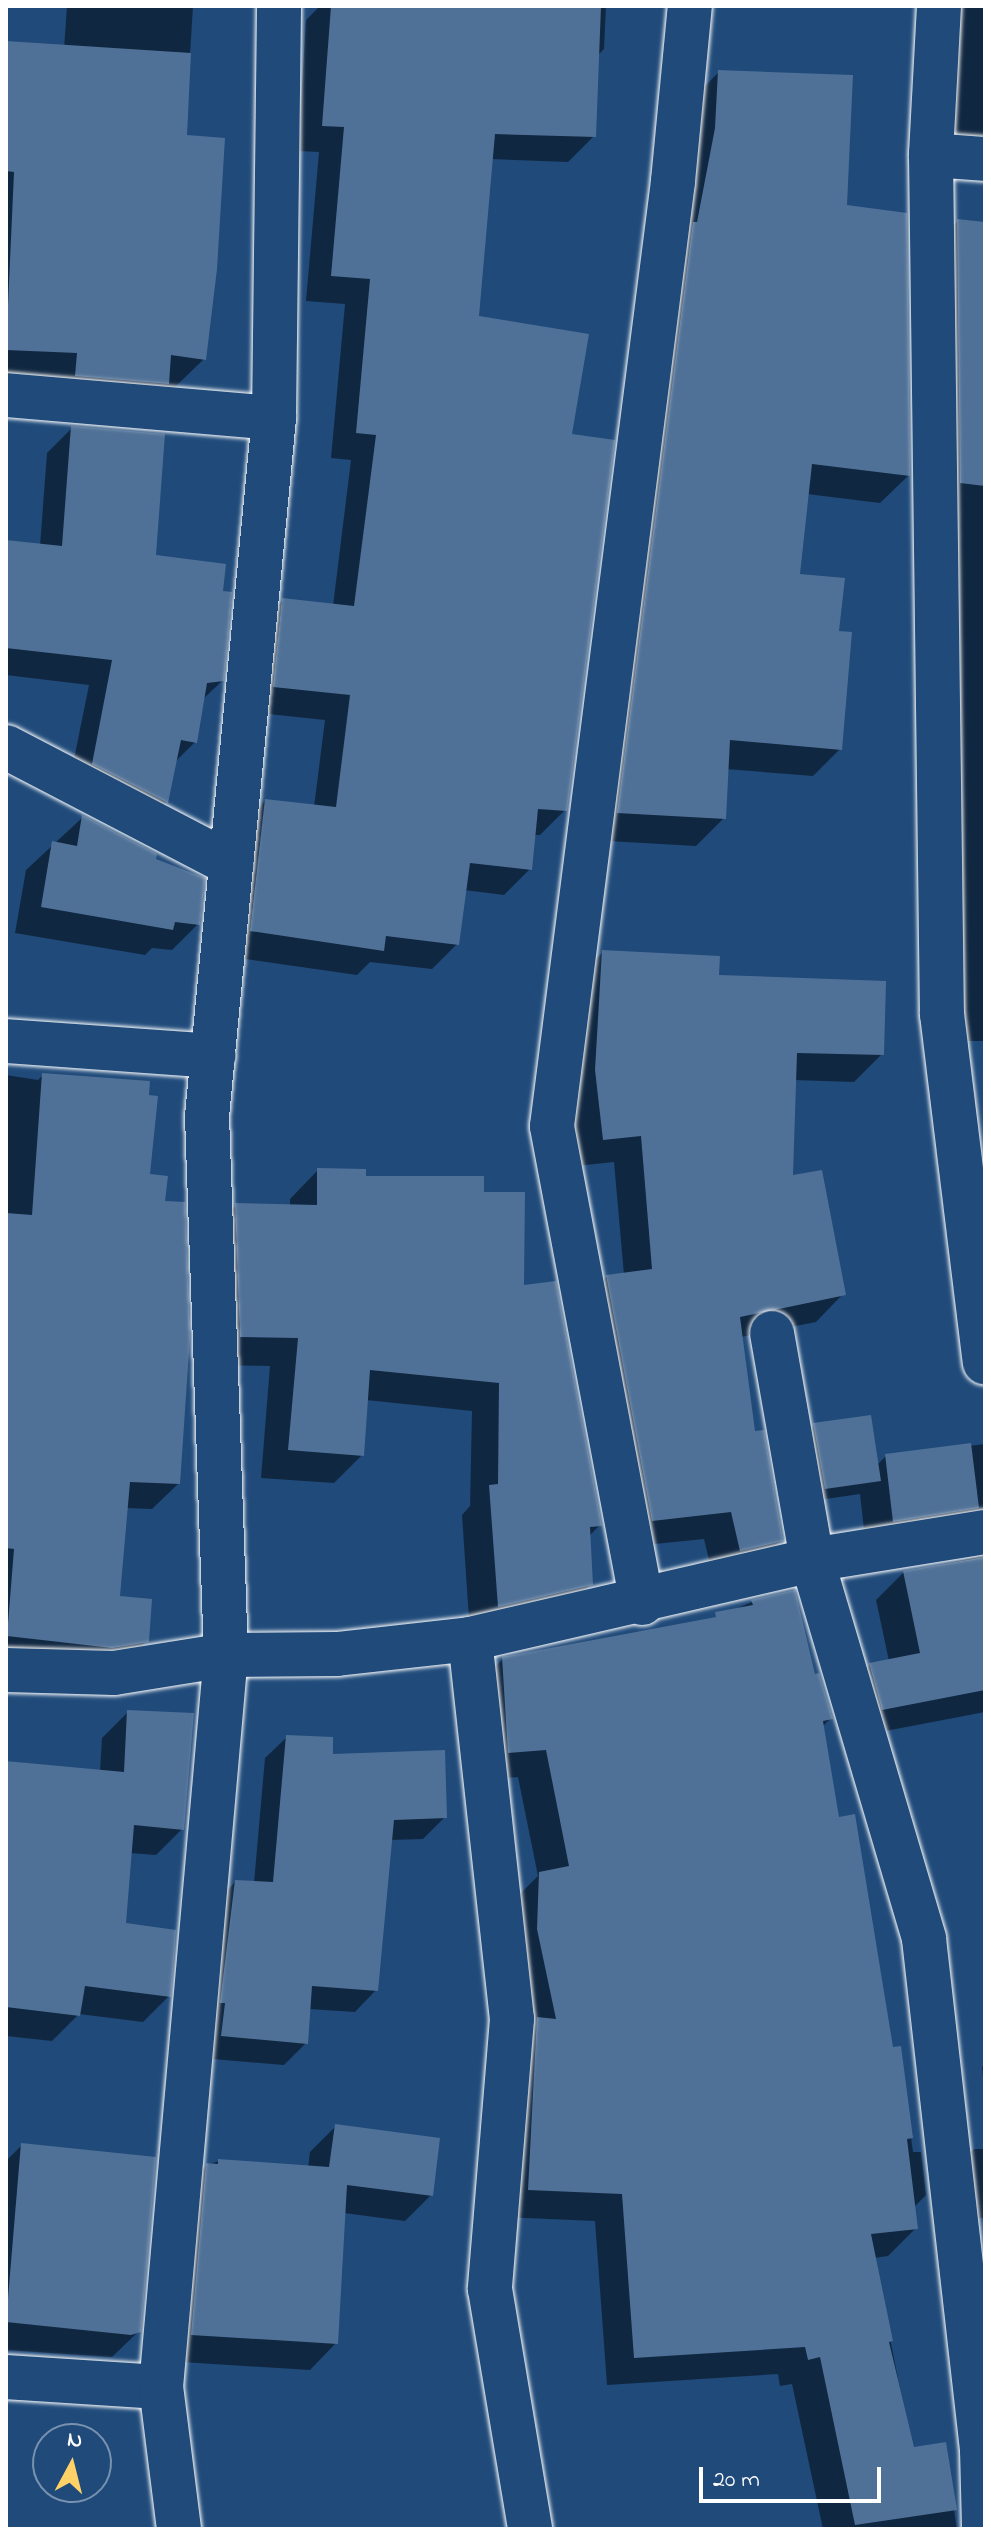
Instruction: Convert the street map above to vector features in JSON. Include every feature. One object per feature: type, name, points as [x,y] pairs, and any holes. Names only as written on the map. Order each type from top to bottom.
[{"type":"street","points":[[179,2529],[161,2387],[226,1655],[207,1116],[274,418],[279,6]]},
{"type":"street","points":[[642,1603],[552,1126],[673,181],[690,6]]},
{"type":"street","points":[[939,6],[931,155],[942,1014],[985,1362]]},
{"type":"street","points":[[931,155],[985,159]]},
{"type":"street","points":[[6,395],[274,418]]},
{"type":"street","points":[[6,747],[231,864]]},
{"type":"street","points":[[6,1041],[213,1056]]},
{"type":"street","points":[[772,1333],[812,1560],[924,1939],[982,2450],[984,2529]]},
{"type":"street","points":[[6,1670],[114,1673],[226,1655],[337,1654],[470,1639],[642,1603],[812,1560],[985,1532]]},
{"type":"street","points":[[470,1639],[512,2019],[490,2289],[530,2529]]},
{"type":"street","points":[[6,2377],[161,2387]]},
{"type":"building","points":[[331,6],[601,6],[596,137],[495,134],[479,316],[589,334],[572,434],[615,440],[567,811],[538,809],[532,870],[470,863],[459,945],[386,936],[384,951],[250,931],[265,799],[336,807],[350,695],[273,687],[282,598],[354,606],[376,435],[356,433],[370,279],[331,276],[344,127],[322,126]]},
{"type":"building","points":[[6,41],[191,53],[187,135],[225,138],[217,269],[206,360],[171,355],[169,384],[75,376],[77,353],[6,350],[14,172],[6,171]]},
{"type":"building","points":[[718,70],[853,75],[847,205],[907,213],[910,476],[812,464],[800,574],[845,578],[839,631],[852,632],[842,750],[730,740],[726,819],[617,813],[693,222],[697,222],[715,128]]},
{"type":"building","points":[[957,219],[985,222],[985,486],[960,483]]},
{"type":"building","points":[[71,426],[165,434],[156,555],[226,564],[223,591],[232,592],[224,681],[207,683],[197,743],[181,740],[168,803],[92,764],[112,660],[6,648],[6,540],[62,546]]},
{"type":"building","points":[[82,815],[157,854],[156,859],[205,878],[200,925],[175,922],[173,930],[41,907],[52,841],[77,846]]},
{"type":"building","points":[[602,950],[720,956],[719,975],[886,981],[884,1055],[797,1053],[793,1175],[822,1170],[846,1295],[740,1317],[755,1431],[764,1430],[783,1541],[740,1551],[731,1512],[652,1521],[606,1275],[652,1269],[641,1136],[603,1140],[595,1070]]},
{"type":"building","points":[[42,1073],[150,1081],[149,1095],[158,1096],[150,1174],[168,1176],[165,1201],[185,1202],[190,1337],[180,1484],[130,1482],[120,1596],[152,1599],[149,1642],[112,1648],[7,1636],[14,1549],[6,1548],[6,1213],[32,1215]]},
{"type":"building","points":[[317,1168],[366,1169],[366,1176],[484,1176],[484,1192],[525,1192],[524,1285],[556,1281],[602,1526],[590,1527],[593,1585],[498,1607],[489,1485],[498,1484],[499,1383],[370,1370],[364,1456],[288,1450],[298,1338],[240,1337],[235,1203],[317,1205]]},
{"type":"building","points":[[871,1415],[881,1481],[825,1489],[813,1423]]},
{"type":"building","points":[[971,1443],[979,1508],[893,1522],[885,1454]]},
{"type":"building","points":[[985,1557],[985,1690],[882,1710],[869,1663],[920,1653],[903,1571]]},
{"type":"building","points":[[795,1590],[815,1674],[819,1673],[833,1719],[823,1721],[839,1817],[855,1814],[893,2047],[901,2046],[913,2138],[907,2139],[918,2229],[871,2234],[893,2341],[889,2342],[914,2447],[946,2442],[957,2510],[855,2525],[820,2357],[808,2360],[805,2347],[634,2358],[622,2194],[528,2190],[537,2017],[556,2019],[537,1929],[539,1872],[569,1866],[546,1750],[508,1753],[502,1657],[716,1617],[715,1612],[753,1605],[751,1600]]},
{"type":"building","points":[[127,1710],[194,1713],[184,1830],[134,1825],[126,1923],[176,1930],[171,1997],[85,1986],[80,2016],[6,2007],[6,1761],[124,1772]]},
{"type":"building","points":[[286,1735],[333,1737],[333,1754],[445,1750],[447,1818],[394,1820],[378,1991],[312,1986],[308,2044],[221,2036],[225,2003],[220,2003],[235,1880],[273,1882]]},
{"type":"building","points":[[335,2124],[440,2138],[433,2196],[347,2185],[338,2344],[191,2335],[206,2163],[218,2164],[218,2159],[329,2167]]},
{"type":"building","points":[[21,2143],[156,2157],[141,2332],[131,2335],[6,2322]]}]
